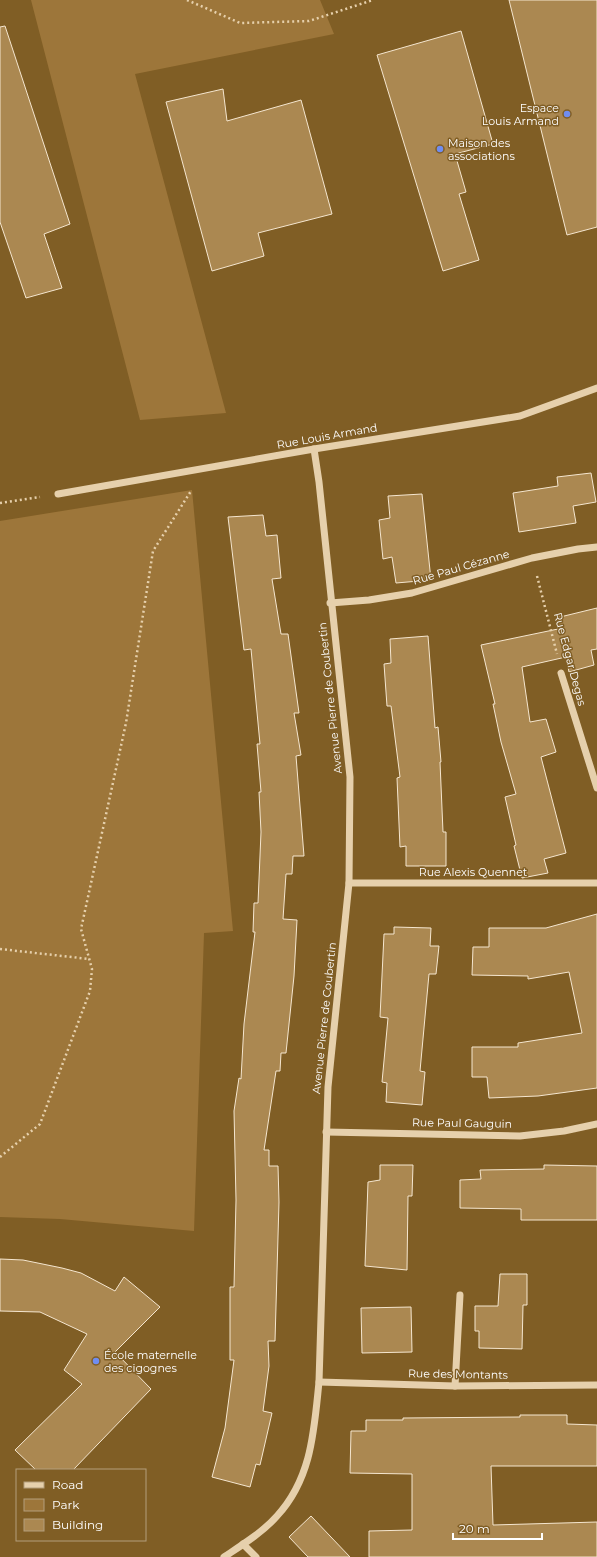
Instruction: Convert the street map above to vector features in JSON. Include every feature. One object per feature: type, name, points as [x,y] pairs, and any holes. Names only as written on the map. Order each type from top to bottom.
[{"type":"street","name":"Rue Louis Armand","points":[[58,494],[195,471],[314,448],[520,416],[597,388]]},
{"type":"street","name":"Avenue Pierre de Coubertin","points":[[224,1557],[243,1544],[277,1516],[294,1493],[306,1470],[314,1429],[319,1382],[328,1087],[349,883],[350,777],[330,603],[319,482],[314,448]]},
{"type":"street","name":"Rue Paul Cézanne","points":[[330,603],[369,600],[412,593],[532,558],[578,549],[597,548]]},
{"type":"street","name":"Rue Edgar Degas","points":[[562,673],[597,788]]},
{"type":"street","name":"Rue Alexis Quennet","points":[[349,883],[597,883]]},
{"type":"street","name":"Rue Paul Gauguin","points":[[326,1132],[520,1136],[564,1131],[597,1124]]},
{"type":"street","points":[[455,1386],[460,1295]]},
{"type":"street","name":"Rue des Montants","points":[[319,1382],[455,1386],[597,1385]]},
{"type":"street","points":[[243,1544],[256,1557]]},
{"type":"path","points":[[187,0],[240,23],[309,21],[373,0]]},
{"type":"path","points":[[0,1157],[40,1124],[90,991],[92,969],[81,929],[126,724],[153,551],[193,487],[195,471]]},
{"type":"path","points":[[0,503],[58,494]]},
{"type":"path","name":"Rue Edgar Degas","points":[[532,558],[562,673]]},
{"type":"path","points":[[0,948],[89,959]]},
{"type":"green space","points":[[31,0],[320,0],[334,34],[135,74],[226,413],[140,420]]},
{"type":"green space","points":[[192,490],[233,931],[204,933],[194,1231],[60,1219],[0,1217],[0,521]]},
{"type":"building","name":"Espace Louis Armand","points":[[509,0],[597,0],[597,227],[567,235]]},
{"type":"building","points":[[5,26],[70,224],[44,234],[62,288],[26,298],[0,222],[0,27]]},
{"type":"building","name":"Maison des associations","points":[[461,31],[493,144],[455,154],[466,192],[459,194],[479,260],[443,271],[377,55]]},
{"type":"building","points":[[223,89],[227,121],[301,100],[332,214],[258,233],[264,256],[212,271],[166,102]]},
{"type":"building","points":[[591,473],[596,502],[573,506],[576,523],[519,532],[513,493],[558,486],[557,477]]},
{"type":"building","points":[[422,494],[431,580],[396,583],[392,557],[383,559],[379,520],[390,518],[388,496]]},
{"type":"building","points":[[263,515],[266,536],[277,535],[281,578],[272,579],[281,634],[288,634],[299,713],[294,713],[301,755],[296,756],[304,856],[293,856],[292,874],[286,874],[283,919],[297,920],[294,976],[286,1053],[281,1053],[280,1071],[276,1071],[264,1150],[269,1150],[269,1166],[278,1166],[279,1202],[275,1341],[268,1341],[269,1366],[263,1411],[272,1413],[260,1465],[256,1464],[250,1487],[212,1477],[225,1428],[234,1360],[230,1360],[230,1287],[234,1287],[236,1200],[234,1111],[239,1078],[241,1079],[244,1024],[255,932],[253,932],[254,903],[258,903],[261,832],[259,792],[261,792],[257,744],[260,744],[251,649],[244,650],[228,517]]},
{"type":"building","points":[[597,608],[597,649],[591,650],[594,665],[569,672],[566,657],[522,667],[530,722],[546,719],[556,752],[541,757],[566,853],[544,859],[548,873],[522,878],[514,846],[516,845],[505,797],[516,794],[501,742],[493,704],[495,704],[481,645],[558,629],[556,618]]},
{"type":"building","points":[[428,636],[435,728],[438,727],[441,762],[443,832],[446,832],[446,866],[406,866],[406,846],[400,847],[397,778],[400,777],[391,706],[387,706],[384,664],[391,663],[390,639]]},
{"type":"building","points":[[597,914],[597,1088],[538,1096],[489,1098],[487,1077],[472,1077],[472,1047],[518,1047],[518,1043],[582,1033],[569,972],[528,979],[528,976],[472,975],[473,947],[489,947],[489,928],[546,928]]},
{"type":"building","points":[[394,927],[431,928],[430,946],[439,946],[436,974],[429,974],[420,1071],[425,1072],[422,1105],[386,1102],[387,1083],[382,1082],[388,1018],[380,1017],[384,934],[394,934]]},
{"type":"building","points":[[380,1165],[413,1165],[412,1196],[408,1196],[407,1270],[365,1266],[368,1182],[380,1180]]},
{"type":"building","points":[[544,1165],[597,1166],[597,1220],[521,1220],[521,1209],[460,1208],[460,1180],[481,1179],[480,1170],[544,1169]]},
{"type":"building","name":"École maternelle des cigognes","points":[[0,1259],[23,1260],[81,1273],[115,1291],[124,1277],[160,1307],[115,1352],[151,1389],[74,1469],[35,1469],[15,1450],[82,1384],[64,1370],[87,1334],[40,1312],[0,1311]]},
{"type":"building","points":[[500,1274],[527,1274],[527,1305],[523,1305],[522,1349],[479,1348],[479,1331],[475,1331],[475,1306],[498,1306]]},
{"type":"building","points":[[411,1307],[412,1352],[362,1353],[361,1308]]},
{"type":"building","points":[[520,1415],[567,1415],[567,1424],[597,1425],[597,1466],[491,1466],[493,1525],[597,1522],[597,1557],[369,1557],[369,1531],[412,1530],[412,1474],[350,1473],[351,1431],[366,1431],[366,1420],[403,1420],[403,1418],[520,1417]]},
{"type":"building","points":[[311,1516],[350,1557],[308,1557],[289,1537]]},
{"type":"place","name":"Espace Louis Armand","points":[[567,114]]},
{"type":"place","name":"Maison des associations","points":[[440,149]]},
{"type":"place","name":"École maternelle des cigognes","points":[[96,1361]]}]
